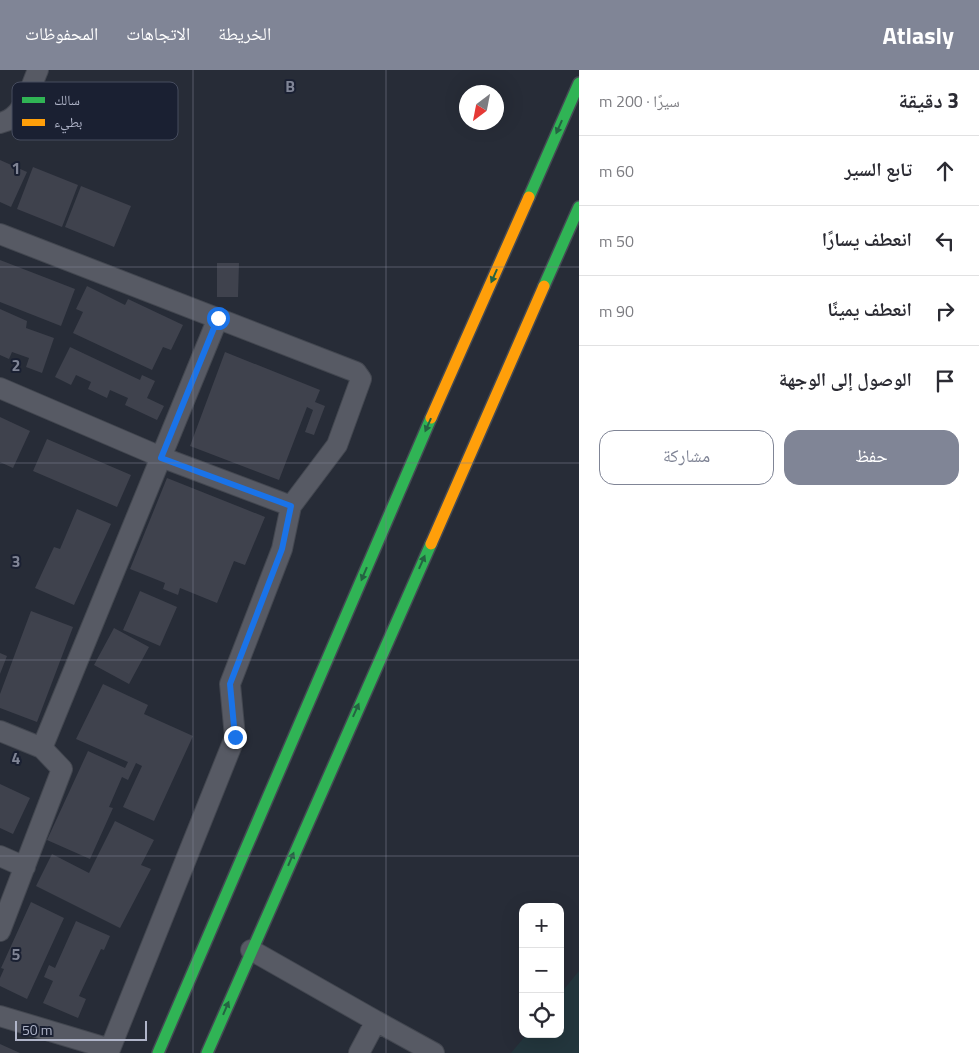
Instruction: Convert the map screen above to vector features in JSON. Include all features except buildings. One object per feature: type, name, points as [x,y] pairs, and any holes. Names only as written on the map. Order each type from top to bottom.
[{"type":"main road","points":[[158,1053],[422,438],[579,83]]},
{"type":"main road","points":[[207,1053],[579,207]]},
{"type":"street","points":[[33,82],[38,70]]},
{"type":"street","points":[[0,123],[12,119]]},
{"type":"street","points":[[0,234],[356,372],[361,380],[337,445],[291,506],[282,549],[230,684],[235,737],[110,1050],[0,1016]]},
{"type":"street","points":[[42,748],[218,318]]},
{"type":"street","points":[[0,388],[161,458],[291,506]]},
{"type":"street","points":[[0,731],[42,748],[62,770],[0,931]]},
{"type":"street","points":[[0,856],[25,867]]},
{"type":"street","points":[[251,950],[434,1053]]},
{"type":"street","points":[[359,1053],[376,1021]]},
{"type":"shaded area","points":[[579,971],[579,1053],[511,1053],[524,1038],[564,1038],[564,989]]},
{"type":"traffic: fast","points":[[529,197],[579,83]]},
{"type":"traffic: fast","points":[[544,286],[579,207]]},
{"type":"traffic: fast","points":[[158,1053],[431,418]]},
{"type":"traffic: fast","points":[[207,1053],[431,544]]},
{"type":"traffic: slow","points":[[431,418],[529,197]]},
{"type":"traffic: slow","points":[[431,544],[544,286]]},
{"type":"route","points":[[218,318],[161,458],[291,506],[282,549],[230,684],[235,737]]}]
